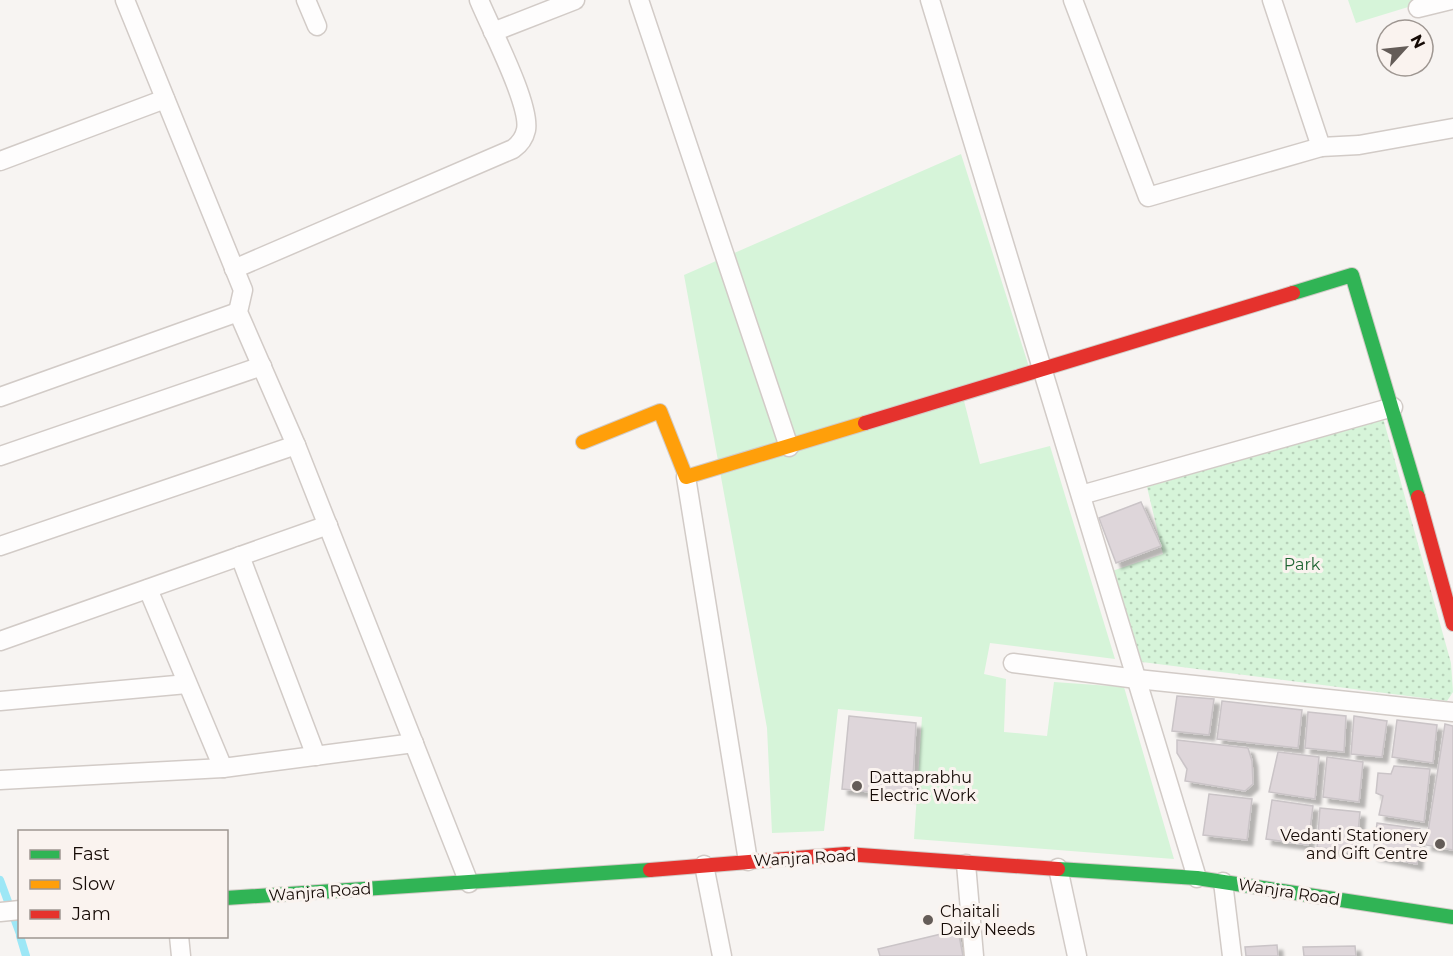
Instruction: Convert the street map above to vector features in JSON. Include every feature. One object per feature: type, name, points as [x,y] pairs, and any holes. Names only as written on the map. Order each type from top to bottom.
[{"type":"street","points":[[125,0],[243,290],[238,312],[296,445],[469,882]]},
{"type":"street","points":[[306,0],[317,26]]},
{"type":"street","points":[[234,269],[513,149],[522,142],[526,130],[523,103],[479,0]]},
{"type":"street","points":[[493,32],[575,0]]},
{"type":"street","points":[[639,0],[789,447]]},
{"type":"street","points":[[930,0],[1197,878]]},
{"type":"street","points":[[1073,0],[1149,197],[1321,147],[1359,145],[1453,128]]},
{"type":"street","points":[[1272,0],[1321,147]]},
{"type":"street","points":[[1418,9],[1451,0]]},
{"type":"street","points":[[0,161],[165,99]]},
{"type":"street","points":[[686,477],[1043,371],[1352,275],[1393,406],[1453,624]]},
{"type":"street","points":[[0,398],[238,312]]},
{"type":"street","points":[[0,456],[262,366]]},
{"type":"street","points":[[1081,495],[1393,406]]},
{"type":"street","points":[[583,442],[660,411],[686,477],[748,861]]},
{"type":"street","points":[[0,546],[296,445]]},
{"type":"street","points":[[0,641],[328,525]]},
{"type":"street","points":[[240,556],[316,756]]},
{"type":"street","points":[[148,589],[223,768]]},
{"type":"street","points":[[1013,663],[1137,679],[1453,712]]},
{"type":"street","points":[[0,701],[187,684]]},
{"type":"street","points":[[0,780],[223,768],[414,743]]},
{"type":"street","name":"Wanjra Road","points":[[228,898],[846,854],[1197,878],[1453,917]]},
{"type":"street","points":[[966,864],[974,956]]},
{"type":"street","points":[[704,865],[722,956]]},
{"type":"street","points":[[1058,868],[1077,956]]},
{"type":"street","points":[[1223,882],[1232,956]]},
{"type":"street","points":[[0,912],[18,910]]},
{"type":"street","points":[[179,938],[181,956]]},
{"type":"green space","points":[[1348,0],[1431,0],[1356,23]]},
{"type":"green space","points":[[961,154],[1029,367],[961,389],[980,464],[1050,446],[1115,659],[990,643],[984,674],[1006,679],[1004,732],[1047,736],[1054,682],[1124,687],[1174,859],[914,839],[922,717],[838,709],[824,831],[772,833],[767,728],[684,275]]},
{"type":"green space","name":"Park","points":[[1383,418],[1451,663],[1453,692],[1447,701],[1142,662],[1112,571],[1163,554],[1147,487]]},
{"type":"building","points":[[1141,502],[1161,546],[1116,563],[1099,518]]},
{"type":"building","points":[[1177,696],[1214,699],[1209,735],[1172,731]]},
{"type":"building","points":[[1222,701],[1302,710],[1298,748],[1217,739]]},
{"type":"building","points":[[1308,712],[1346,716],[1344,752],[1305,748]]},
{"type":"building","points":[[849,716],[916,723],[912,796],[842,789]]},
{"type":"building","points":[[1354,716],[1387,721],[1382,757],[1351,754]]},
{"type":"building","points":[[1397,720],[1437,725],[1433,763],[1392,757]]},
{"type":"building","points":[[1445,724],[1453,726],[1453,850],[1426,845]]},
{"type":"building","points":[[1177,740],[1248,748],[1252,761],[1253,784],[1245,791],[1185,781],[1187,769],[1177,753]]},
{"type":"building","points":[[1278,752],[1319,757],[1315,799],[1269,792]]},
{"type":"building","points":[[1327,757],[1363,762],[1359,802],[1323,797]]},
{"type":"building","points":[[1394,766],[1430,769],[1424,822],[1379,815],[1383,796],[1376,793],[1378,773],[1391,774]]},
{"type":"building","points":[[1209,794],[1252,799],[1247,840],[1203,835]]},
{"type":"building","points":[[1272,800],[1313,806],[1308,845],[1266,839]]},
{"type":"building","points":[[1320,808],[1360,812],[1356,853],[1317,847]]},
{"type":"building","points":[[1377,823],[1420,829],[1417,864],[1373,855]]},
{"type":"building","points":[[958,930],[963,956],[880,956],[878,949]]},
{"type":"building","points":[[1277,945],[1278,956],[1246,956],[1245,947]]},
{"type":"building","points":[[1355,946],[1356,956],[1304,956],[1303,947]]},
{"type":"waterway","points":[[0,880],[18,929]]},
{"type":"waterway","points":[[21,938],[26,956]]},
{"type":"traffic: fast","points":[[1293,293],[1352,275],[1418,497]]},
{"type":"traffic: fast","points":[[1058,869],[1197,878],[1453,917]]},
{"type":"traffic: fast","points":[[228,898],[650,870]]},
{"type":"traffic: slow","points":[[583,442],[660,411],[686,477],[865,423]]},
{"type":"traffic: jam","points":[[865,423],[1293,293]]},
{"type":"traffic: jam","points":[[1418,497],[1453,624]]},
{"type":"traffic: jam","points":[[650,870],[846,854],[1058,869]]},
{"type":"place","name":"Dattaprabhu Electric Work","points":[[857,786]]},
{"type":"place","name":"Vedanti Stationery and Gift Centre","points":[[1440,844]]},
{"type":"place","name":"Chaitali Daily Needs","points":[[928,920]]}]
